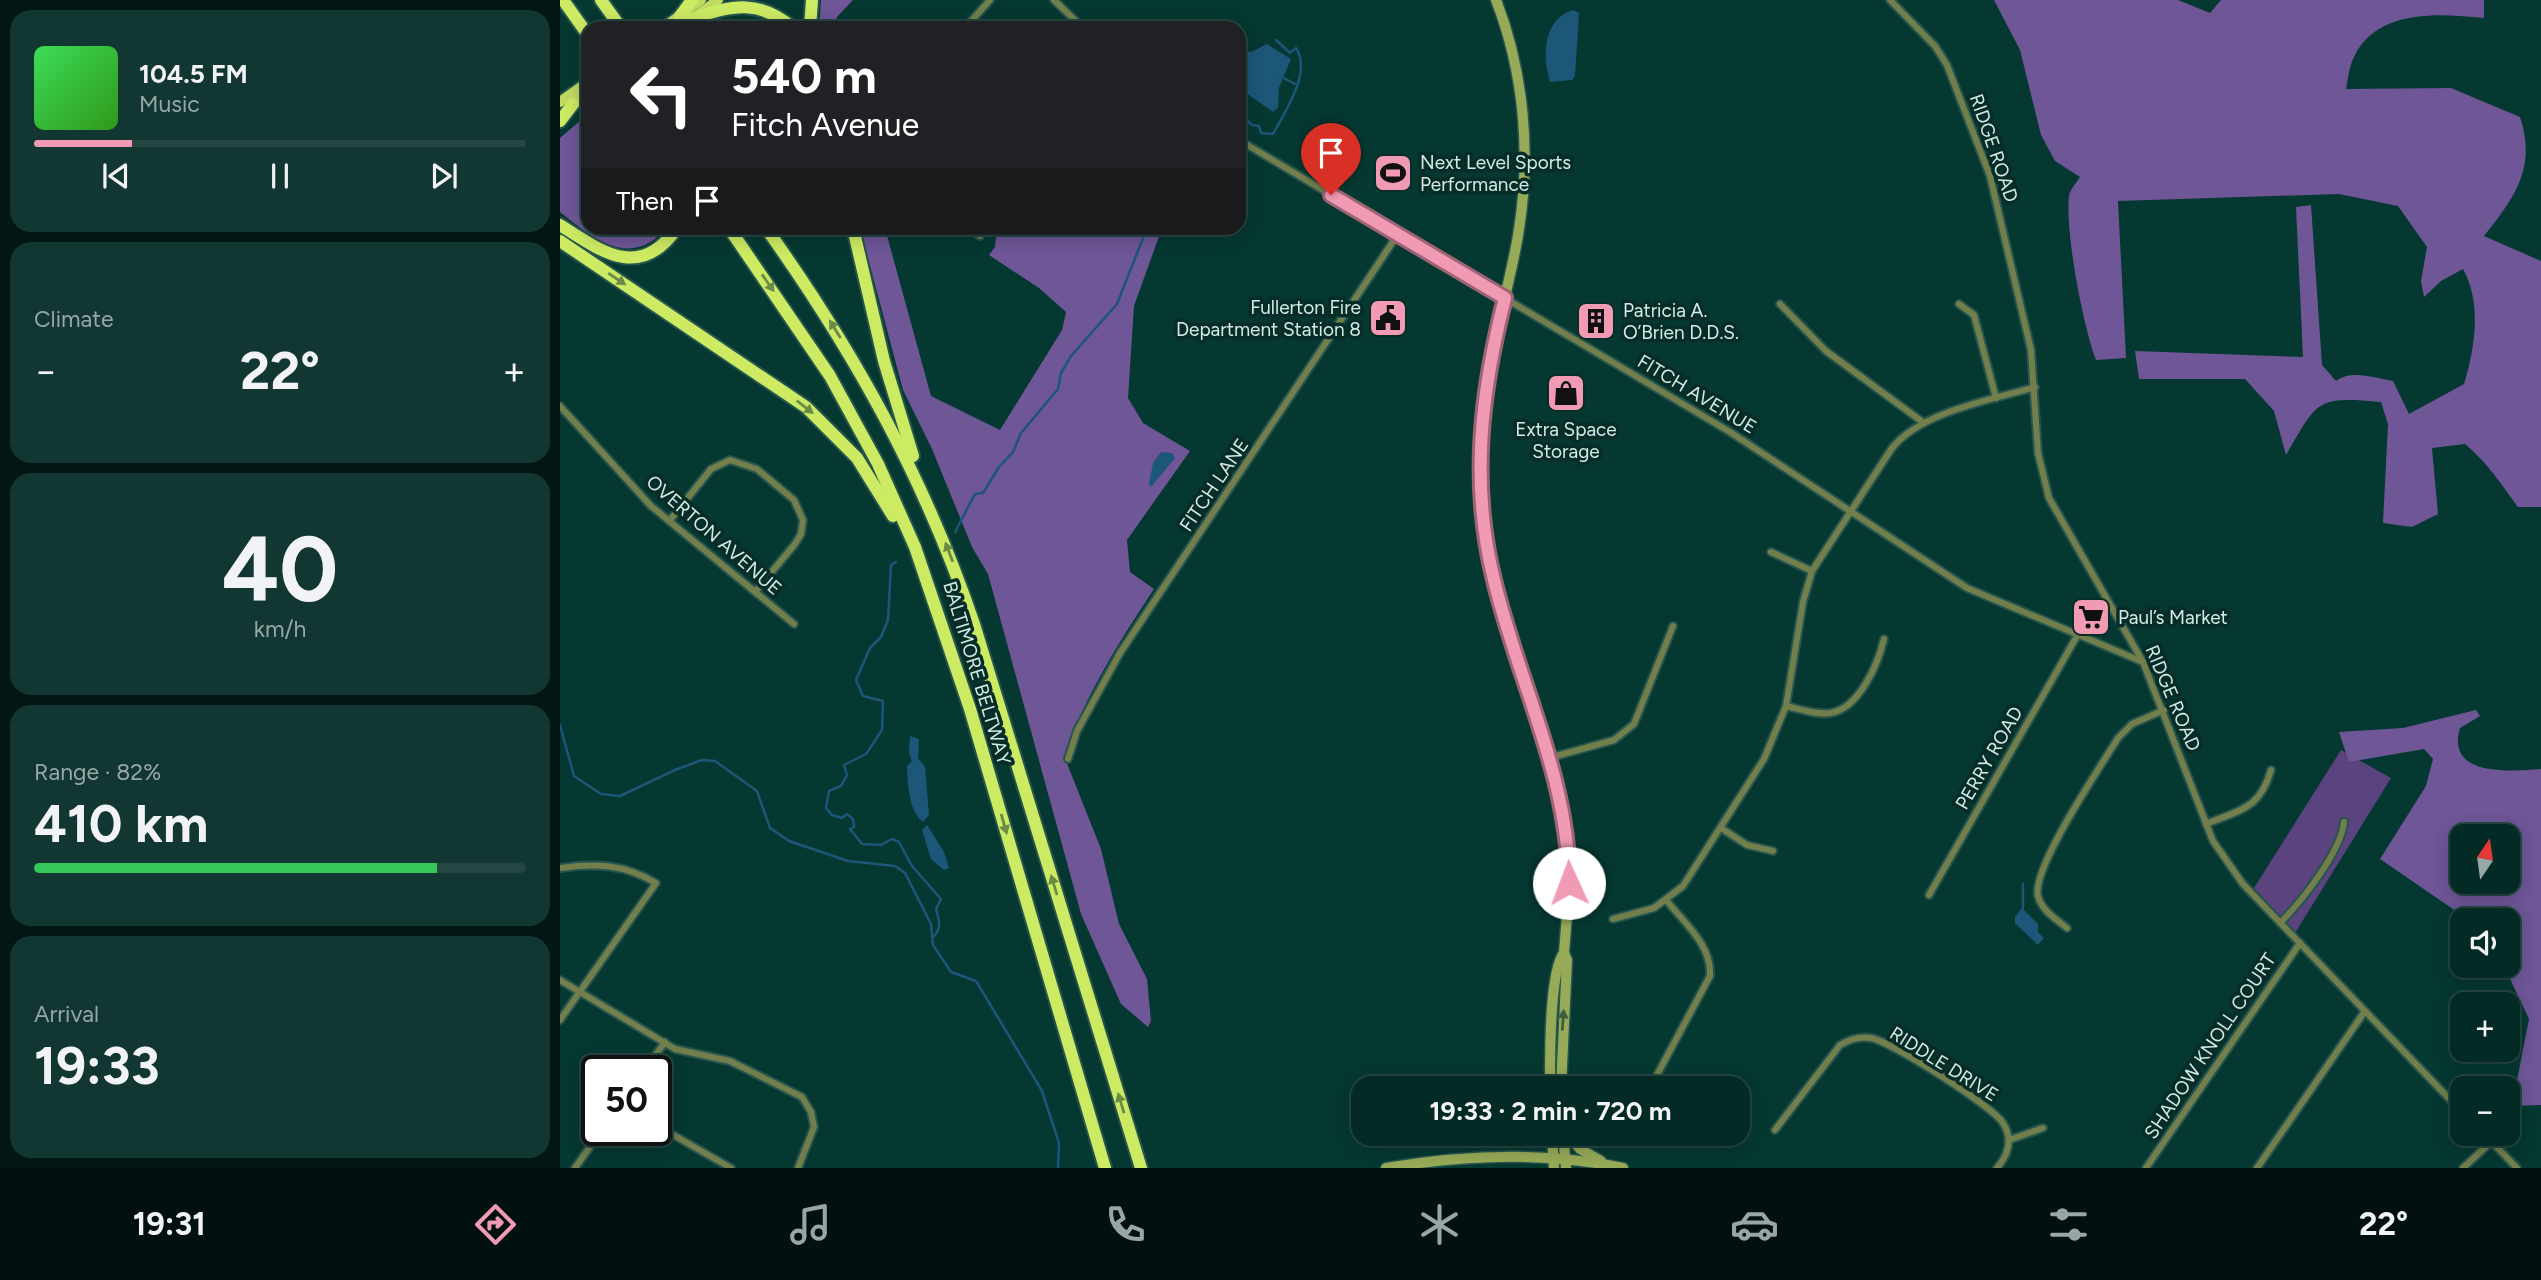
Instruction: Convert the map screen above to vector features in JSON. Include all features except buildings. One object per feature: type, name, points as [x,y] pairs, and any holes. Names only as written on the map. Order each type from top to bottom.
[{"type":"highway","points":[[562,0],[581,25]]},
{"type":"highway","points":[[601,0],[616,21]]},
{"type":"highway","points":[[684,21],[692,0]]},
{"type":"highway","points":[[684,21],[701,0]]},
{"type":"highway","points":[[684,21],[718,0]]},
{"type":"highway","points":[[810,21],[812,0]]},
{"type":"highway","points":[[684,21],[732,4],[752,3],[779,13],[786,21]]},
{"type":"highway","points":[[560,121],[566,103],[581,89]]},
{"type":"highway","points":[[560,225],[600,251],[632,259],[656,249],[670,235]]},
{"type":"highway","name":"BALTIMORE BELTWAY","points":[[734,235],[830,376],[878,464],[928,580],[979,740],[1105,1168]]},
{"type":"highway","name":"BALTIMORE BELTWAY","points":[[771,235],[854,359],[926,496],[974,624],[1140,1168]]},
{"type":"highway","points":[[855,235],[884,361],[926,496]]},
{"type":"highway","points":[[560,241],[806,407],[856,458],[875,483],[900,531],[979,740]]},
{"type":"main road","points":[[1496,0],[1513,52],[1524,128],[1521,216],[1482,405],[1482,513],[1496,588],[1549,758],[1568,845],[1569,883],[1564,953],[1567,960],[1562,1076]]},
{"type":"main road","points":[[1551,1076],[1555,984],[1558,960],[1564,953]]},
{"type":"main road","points":[[1565,1164],[1566,1146]]},
{"type":"main road","points":[[1579,1146],[1587,1154],[1619,1167]]},
{"type":"main road","points":[[1386,1168],[1489,1157],[1619,1167]]},
{"type":"street","points":[[971,21],[990,0]]},
{"type":"street","points":[[1054,0],[1076,21]]},
{"type":"street","name":"RIDGE ROAD","points":[[1890,0],[1935,46],[1961,96],[1997,202],[2029,339],[2035,387],[2038,453],[2049,498],[2143,662],[2164,710],[2206,824],[2227,865],[2450,1099]]},
{"type":"street","name":"FITCH AVENUE","points":[[1246,144],[1730,432],[1967,588],[2143,662]]},
{"type":"street","name":"FITCH LANE","points":[[1068,759],[1077,731],[1120,653],[1398,234]]},
{"type":"street","points":[[1780,304],[1826,351],[1924,423]]},
{"type":"street","points":[[1959,304],[1974,314],[1996,398]]},
{"type":"street","points":[[1613,919],[1640,914],[1667,901],[1693,873],[1764,759],[1786,706],[1803,602],[1812,571],[1900,438],[1924,423],[2035,387]]},
{"type":"street","name":"OVERTON AVENUE","points":[[560,406],[651,506],[794,624]]},
{"type":"street","points":[[670,520],[711,469],[730,460],[757,469],[794,500],[803,520],[801,534],[755,592]]},
{"type":"street","points":[[1771,552],[1812,571]]},
{"type":"street","points":[[1549,758],[1614,740],[1634,724],[1673,626]]},
{"type":"street","name":"PERRY ROAD","points":[[1928,895],[2077,636]]},
{"type":"street","points":[[1786,706],[1829,713],[1847,706],[1876,663],[1884,639]]},
{"type":"street","points":[[2067,928],[2041,904],[2037,893],[2042,868],[2118,738],[2133,724],[2164,710]]},
{"type":"street","points":[[2206,824],[2256,802],[2263,795],[2271,771]]},
{"type":"street","points":[[2280,923],[2300,903],[2341,836],[2344,822]]},
{"type":"street","points":[[1721,828],[1747,845],[1773,850]]},
{"type":"street","points":[[560,868],[592,863],[612,865],[637,873],[656,884],[560,1020]]},
{"type":"street","points":[[1656,1076],[1710,976],[1710,961],[1705,948],[1667,901]]},
{"type":"street","name":"SHADOW KNOLL COURT","points":[[2149,1167],[2300,943]]},
{"type":"street","points":[[560,980],[689,1054],[730,1061],[802,1097],[811,1112],[814,1127],[798,1168]]},
{"type":"street","points":[[2257,1168],[2365,1010]]},
{"type":"street","name":"RIDDLE DRIVE","points":[[1775,1130],[1833,1052],[1848,1040],[1864,1038],[1889,1045],[1991,1110],[2002,1122],[2009,1140]]},
{"type":"street","points":[[656,1055],[665,1042]]},
{"type":"street","points":[[1997,1168],[2006,1156],[2009,1140],[2043,1128]]},
{"type":"street","points":[[672,1134],[731,1168]]},
{"type":"street","points":[[578,1167],[592,1146]]},
{"type":"street","points":[[2463,1168],[2487,1146]]},
{"type":"street","points":[[2495,1146],[2517,1168]]},
{"type":"shaded area","points":[[821,0],[853,0],[836,21],[820,21]]},
{"type":"shaded area","points":[[1994,0],[2178,0],[2210,13],[2221,0],[2484,0],[2484,18],[2429,15],[2393,22],[2377,30],[2364,41],[2354,57],[2346,89],[2451,88],[2520,117],[2526,152],[2520,181],[2505,209],[2484,236],[2541,261],[2541,507],[2518,507],[2487,466],[2465,444],[2432,448],[2438,514],[2412,527],[2383,523],[2388,424],[2381,402],[2343,400],[2321,406],[2305,423],[2286,455],[2274,411],[2245,379],[2139,379],[2135,351],[2303,357],[2296,207],[2311,205],[2322,365],[2336,381],[2342,377],[2356,375],[2393,381],[2409,414],[2464,384],[2475,326],[2469,282],[2463,269],[2441,281],[2424,297],[2421,281],[2427,247],[2398,206],[2339,194],[2118,201],[2126,358],[2096,360],[2072,255],[2068,212],[2069,196],[2080,177],[2055,161],[2041,135],[2020,50]]},
{"type":"shaded area","points":[[581,120],[581,228],[560,212],[560,138]]},
{"type":"shaded area","points":[[591,235],[659,235],[640,247],[613,246]]},
{"type":"shaded area","points":[[862,235],[887,235],[931,396],[1000,430],[1062,330],[1066,312],[1039,288],[989,255],[995,247],[996,235],[1159,235],[1134,306],[1128,398],[1143,423],[1190,451],[1127,540],[1130,572],[1154,589],[1092,691],[1064,756],[1101,849],[1119,924],[1147,979],[1151,1021],[1148,1027],[1121,1004],[1081,914],[988,574],[972,547],[932,449],[903,390]]},
{"type":"shaded area","points":[[2476,710],[2480,716],[2460,728],[2458,744],[2462,756],[2484,768],[2541,769],[2541,1105],[2520,1106],[2520,1076],[2518,1076],[2529,1019],[2520,1000],[2520,992],[2516,992],[2510,978],[2520,978],[2520,908],[2451,908],[2380,859],[2426,786],[2433,759],[2424,749],[2349,762],[2339,732],[2403,728]]},
{"type":"shaded area","points":[[2341,750],[2391,778],[2295,933],[2254,888]]},
{"type":"water","points":[[1573,10],[1579,13],[1575,76],[1572,80],[1550,82],[1546,50],[1550,30],[1556,21]]},
{"type":"water","points":[[1267,44],[1291,59],[1279,88],[1278,108],[1273,112],[1246,93],[1246,51],[1251,52]]},
{"type":"water","points":[[1161,452],[1172,453],[1175,458],[1151,487],[1149,484],[1153,463]]},
{"type":"water","points":[[910,736],[919,739],[918,758],[925,767],[929,815],[923,822],[914,811],[909,788],[907,766],[912,761],[909,753]]},
{"type":"water","points":[[927,825],[944,852],[949,868],[944,870],[931,859],[922,830]]},
{"type":"water","points":[[2022,908],[2038,924],[2038,932],[2044,938],[2038,945],[2015,923],[2015,917]]},
{"type":"waterway","points":[[1246,119],[1252,125],[1259,126],[1261,133],[1273,134],[1295,92],[1301,68],[1300,58],[1296,48],[1290,53],[1276,40]]},
{"type":"waterway","points":[[1280,76],[1295,84]]},
{"type":"waterway","points":[[955,532],[975,494],[983,493],[999,467],[1013,452],[1021,433],[1058,389],[1061,373],[1071,356],[1117,304],[1144,235]]},
{"type":"waterway","points":[[896,562],[891,565],[888,620],[881,637],[870,648],[856,680],[863,696],[883,701],[882,730],[866,754],[844,765],[847,775],[841,786],[829,791],[826,808],[832,815],[842,818],[847,814],[853,819],[854,827],[850,829],[862,844],[881,845],[892,839],[899,842],[912,866],[941,899],[936,909],[939,927],[934,936]]},
{"type":"waterway","points":[[560,725],[574,776],[601,794],[620,796],[702,760],[715,761],[757,791],[770,828],[789,841],[848,861],[895,866],[905,873],[931,924],[933,945],[951,972],[976,981],[1042,1091],[1059,1143],[1058,1168]]},
{"type":"waterway","points":[[2023,884],[2023,908]]},
{"type":"place","name":"Next Level Sports Performance","points":[[1393,173]]},
{"type":"place","name":"Fullerton Fire Department Station 8","points":[[1388,318]]},
{"type":"place","name":"Patricia A. O’Brien D.D.S.","points":[[1596,321]]},
{"type":"place","name":"Extra Space Storage","points":[[1566,393]]},
{"type":"place","name":"Paul’s Market","points":[[2091,617]]},
{"type":"route","points":[[1331,195],[1505,298],[1482,405],[1482,513],[1494,581],[1562,808],[1567,834],[1569,883]]}]
